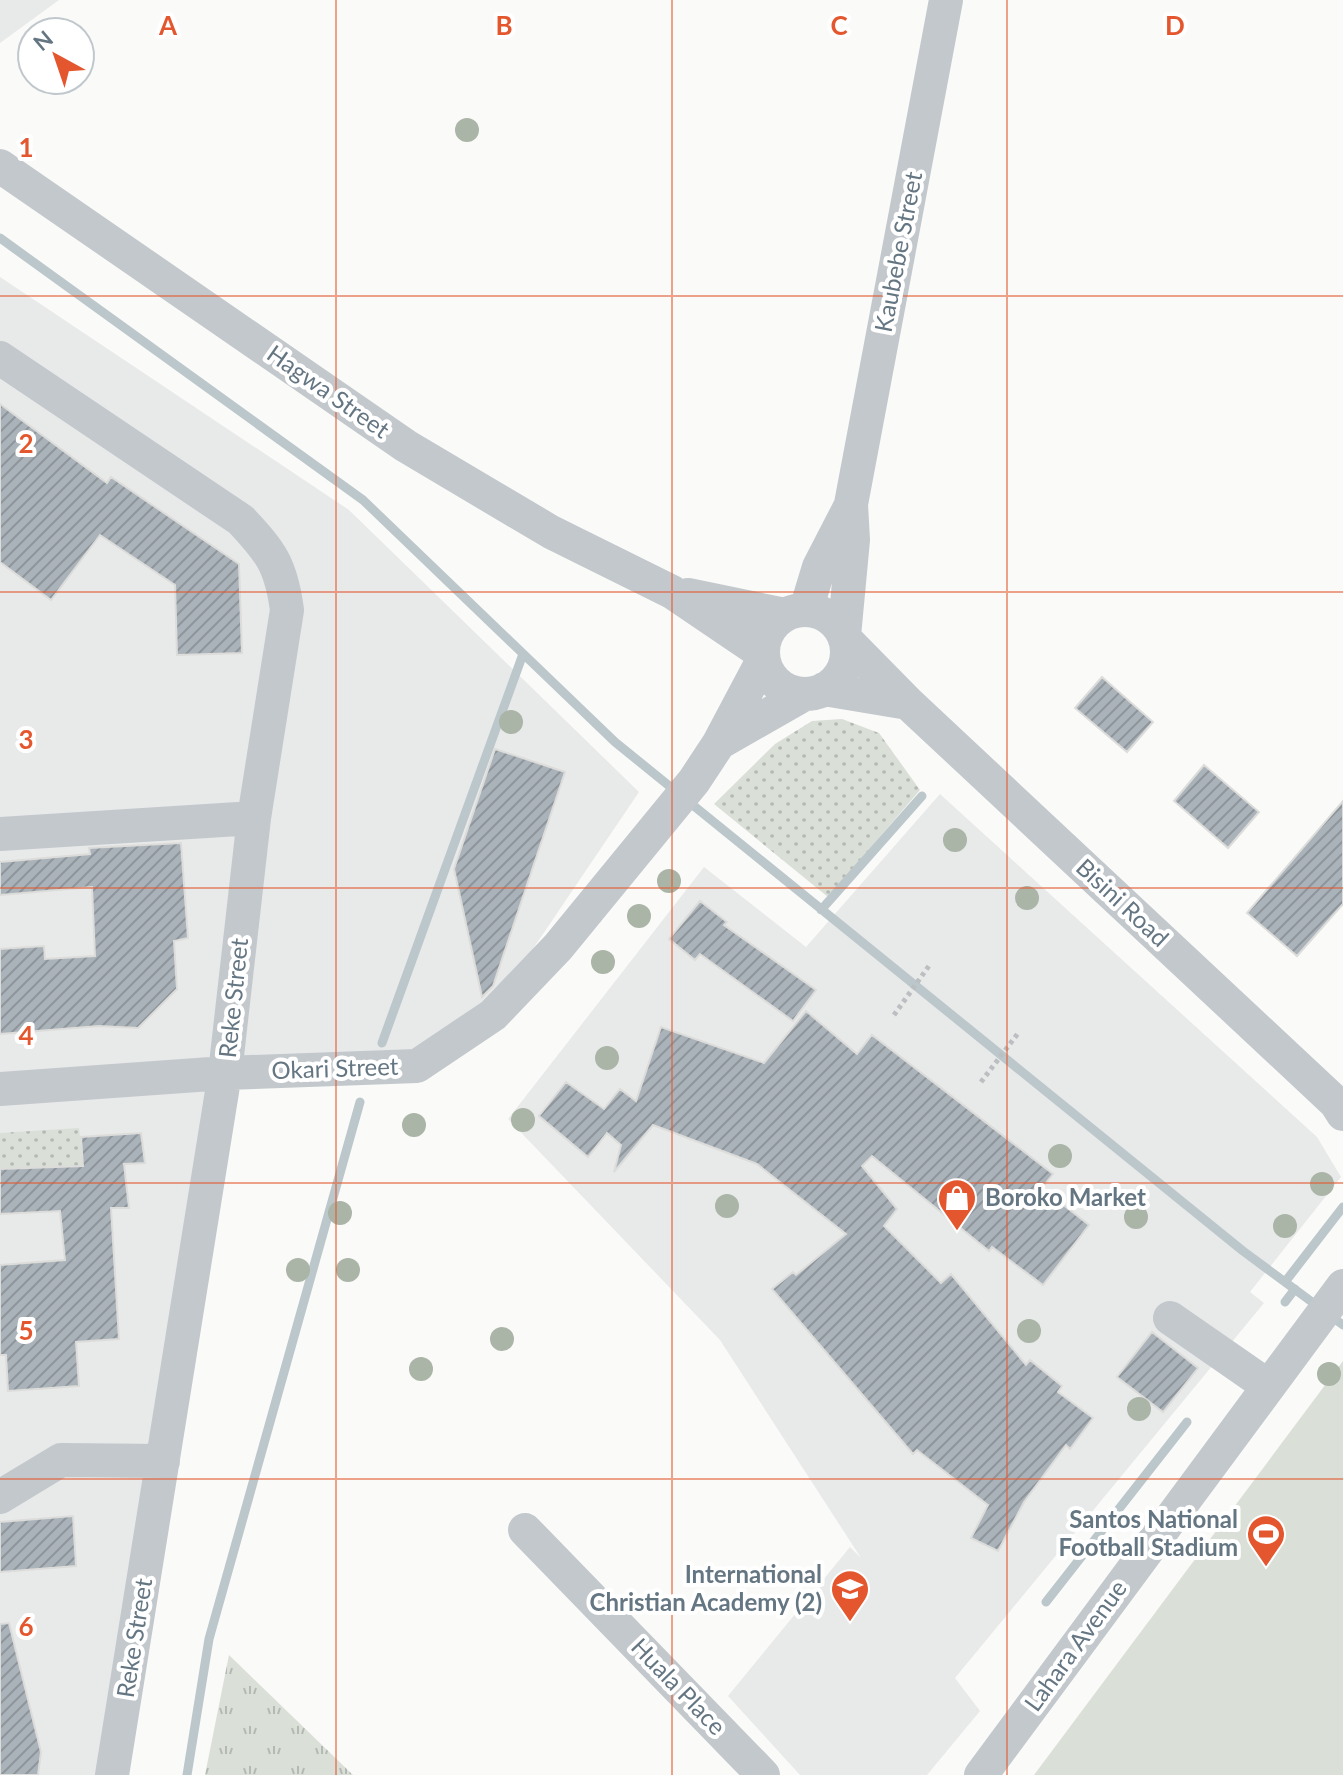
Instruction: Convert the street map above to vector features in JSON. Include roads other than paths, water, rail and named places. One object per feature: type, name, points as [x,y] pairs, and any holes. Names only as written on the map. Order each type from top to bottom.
[{"type":"street","name":"Kaubebe Street","points":[[844,637],[853,540],[851,504],[946,0]]},
{"type":"street","name":"Hagwa Street","points":[[0,166],[406,446],[551,532],[672,592],[762,656]]},
{"type":"street","name":"Reke Street","points":[[0,358],[241,520],[270,551],[283,576],[287,610],[254,818],[225,1073],[112,1775]]},
{"type":"street","name":"Kaubebe Street","points":[[795,613],[851,504]]},
{"type":"street","name":"Hagwa Street","points":[[672,592],[795,613]]},
{"type":"street","points":[[814,692],[842,671],[847,650],[844,637],[833,620],[795,613],[767,634],[762,656],[772,679],[814,692],[908,703]]},
{"type":"street","name":"Bisini Road","points":[[844,637],[908,703],[1341,1108]]},
{"type":"street","name":"Okari Street","points":[[0,1089],[225,1073],[417,1066],[493,1015],[558,947],[667,819],[719,743],[762,656]]},
{"type":"street","name":"Okari Street","points":[[719,743],[814,692]]},
{"type":"street","points":[[0,834],[254,818]]},
{"type":"street","name":"Lahara Avenue","points":[[981,1775],[1343,1286]]},
{"type":"street","points":[[1170,1318],[1268,1386]]},
{"type":"street","points":[[0,1497],[61,1460],[163,1461]]},
{"type":"street","name":"Huala Place","points":[[525,1530],[763,1775]]},
{"type":"waterway","points":[[0,238],[363,500],[615,742],[1243,1251],[1343,1325]]},
{"type":"waterway","points":[[382,1043],[523,654]]},
{"type":"waterway","points":[[821,910],[922,796]]},
{"type":"waterway","points":[[187,1775],[209,1639],[360,1102]]},
{"type":"waterway","points":[[1285,1282],[1343,1207]]},
{"type":"waterway","points":[[1285,1302],[1295,1289]]},
{"type":"waterway","points":[[1046,1602],[1187,1422]]},
{"type":"place","name":"Boroko Market","points":[[957,1232]]},
{"type":"place","name":"Santos National Football Stadium","points":[[1266,1568]]},
{"type":"place","name":"International Christian Academy (2)","points":[[850,1623]]}]
